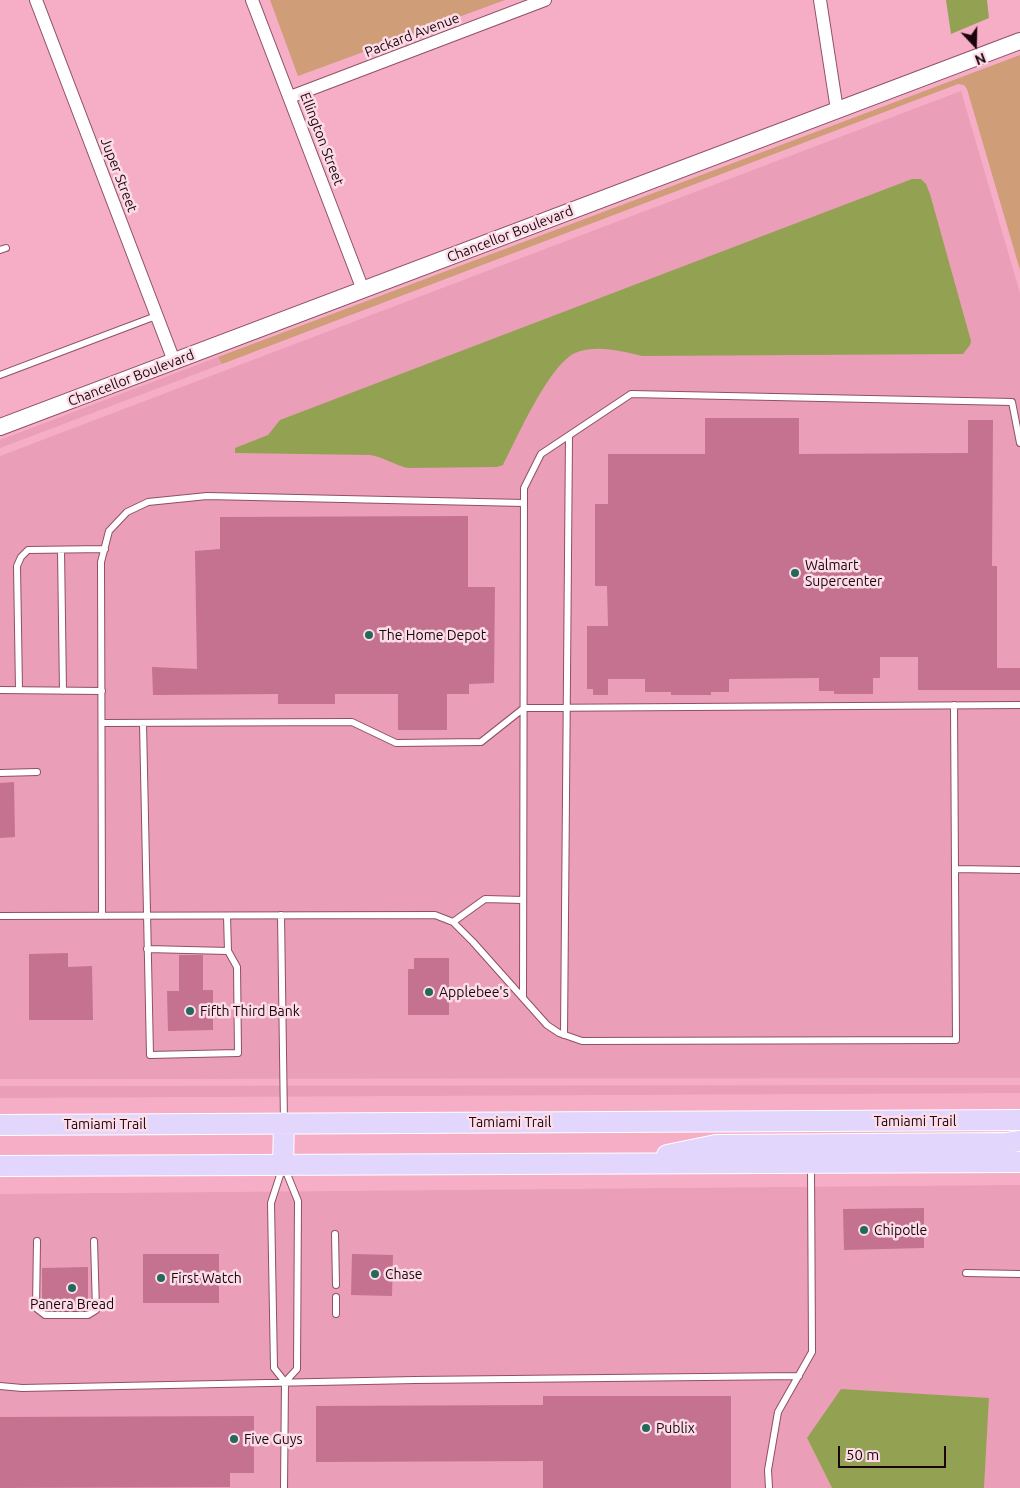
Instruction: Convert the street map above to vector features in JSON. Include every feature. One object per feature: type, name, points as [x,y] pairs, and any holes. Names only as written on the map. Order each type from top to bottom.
[{"type":"main road","name":"Tamiami Trail","points":[[0,1124],[1016,1118]]},
{"type":"main road","points":[[283,1165],[284,1123]]},
{"type":"main road","points":[[626,1164],[716,1145],[1020,1141]]},
{"type":"main road","points":[[0,1166],[1020,1162]]},
{"type":"street","name":"Juper Street","points":[[36,0],[174,362]]},
{"type":"street","name":"Ellington Street","points":[[252,0],[363,290]]},
{"type":"street","name":"Packard Avenue","points":[[290,97],[546,0]]},
{"type":"street","points":[[820,0],[836,110]]},
{"type":"street","name":"Chancellor Boulevard","points":[[0,427],[1020,41]]},
{"type":"lane","points":[[0,375],[156,316]]},
{"type":"lane","points":[[523,998],[524,488],[541,454],[631,394],[1012,402],[1020,443]]},
{"type":"lane","points":[[564,1035],[569,436]]},
{"type":"lane","points":[[102,916],[101,562],[109,530],[127,512],[148,502],[207,496],[524,502]]},
{"type":"lane","points":[[19,690],[17,566],[21,557],[28,550],[104,549]]},
{"type":"lane","points":[[61,550],[62,691]]},
{"type":"lane","points":[[0,690],[102,692]]},
{"type":"lane","points":[[0,916],[435,915],[453,922],[547,1025],[564,1035],[582,1041],[956,1040],[954,705]]},
{"type":"lane","points":[[102,723],[352,722],[396,743],[481,742],[524,708],[1020,705]]},
{"type":"lane","points":[[143,723],[150,1055],[238,1053],[237,967],[228,951],[227,916]]},
{"type":"lane","points":[[0,773],[37,772]]},
{"type":"lane","points":[[955,869],[1020,870]]},
{"type":"lane","points":[[453,922],[485,899],[523,900]]},
{"type":"lane","points":[[281,916],[284,1123]]},
{"type":"lane","points":[[148,949],[228,951]]},
{"type":"lane","points":[[770,1488],[768,1470],[778,1412],[812,1352],[811,1163]]},
{"type":"lane","points":[[283,1165],[298,1201],[297,1369],[284,1382]]},
{"type":"lane","points":[[283,1165],[271,1203],[274,1368],[284,1382],[284,1488]]},
{"type":"lane","points":[[334,1234],[336,1285]]},
{"type":"lane","points":[[37,1241],[36,1308],[45,1315],[88,1315],[96,1310],[94,1241]]},
{"type":"lane","points":[[966,1273],[1020,1274]]},
{"type":"lane","points":[[336,1297],[336,1314]]},
{"type":"lane","points":[[0,1386],[17,1388],[284,1382],[798,1376]]},
{"type":"shaded area","points":[[270,0],[505,0],[298,76]]},
{"type":"shaded area","points":[[946,0],[987,0],[989,18],[951,34]]},
{"type":"shaded area","points":[[1020,55],[1020,270],[967,89],[964,85],[958,84],[222,364],[218,357]]},
{"type":"shaded area","points":[[961,91],[1020,293],[1020,1078],[0,1079],[0,456]]},
{"type":"shaded area","points":[[912,179],[921,179],[926,184],[930,194],[971,341],[963,354],[642,356],[608,349],[583,350],[565,360],[555,372],[534,403],[503,465],[497,467],[408,468],[370,455],[235,453],[235,448],[268,435],[280,420]]},
{"type":"shaded area","points":[[218,357],[222,364],[0,448],[0,440]]},
{"type":"shaded area","points":[[1020,1085],[1020,1093],[0,1098],[0,1086]]},
{"type":"shaded area","points":[[1020,1185],[1020,1488],[984,1488],[989,1398],[807,1438],[832,1488],[0,1488],[0,1194]]},
{"type":"shaded area","points":[[841,1389],[989,1398],[984,1488],[832,1488],[807,1438]]},
{"type":"building","points":[[705,418],[799,418],[799,454],[968,453],[968,420],[993,420],[992,566],[997,566],[997,668],[1020,668],[1020,690],[918,690],[918,657],[880,657],[880,678],[873,678],[873,694],[834,694],[834,691],[819,691],[819,678],[729,679],[729,692],[711,692],[711,695],[671,695],[671,692],[645,692],[645,679],[608,679],[608,695],[593,695],[593,689],[587,689],[587,626],[608,626],[607,586],[595,586],[595,504],[608,504],[608,454],[705,454]]},
{"type":"building","name":"The Home Depot","points":[[468,516],[468,587],[495,587],[494,683],[469,684],[469,694],[447,694],[447,730],[398,730],[398,694],[335,694],[335,704],[278,704],[278,694],[153,695],[152,667],[197,669],[195,551],[220,549],[220,517]]},
{"type":"building","points":[[14,782],[15,837],[0,838],[0,783]]},
{"type":"building","points":[[68,953],[68,967],[92,966],[93,1020],[29,1020],[29,954]]},
{"type":"building","name":"Fifth Third Bank","points":[[179,955],[203,955],[203,990],[213,990],[213,1030],[168,1031],[167,991],[179,991]]},
{"type":"building","name":"Applebee's","points":[[414,958],[449,958],[449,1015],[408,1015],[408,969],[414,969]]},
{"type":"building","points":[[924,1208],[924,1248],[844,1250],[843,1209]]},
{"type":"building","points":[[143,1254],[219,1254],[219,1303],[143,1303]]},
{"type":"building","points":[[352,1254],[393,1255],[392,1296],[351,1295]]},
{"type":"building","points":[[88,1267],[88,1304],[42,1305],[42,1268]]},
{"type":"building","points":[[543,1396],[731,1396],[731,1488],[543,1488],[543,1461],[316,1462],[316,1406],[543,1405]]},
{"type":"building","points":[[254,1416],[254,1473],[230,1473],[230,1487],[0,1488],[0,1417]]},
{"type":"place","name":"Walmart Supercenter","points":[[795,573]]},
{"type":"place","name":"The Home Depot","points":[[369,635]]},
{"type":"place","name":"Applebee's","points":[[429,992]]},
{"type":"place","name":"Fifth Third Bank","points":[[190,1011]]},
{"type":"place","name":"Chipotle","points":[[864,1230]]},
{"type":"place","name":"Chase","points":[[375,1274]]},
{"type":"place","name":"First Watch","points":[[161,1278]]},
{"type":"place","name":"Panera Bread","points":[[72,1288]]},
{"type":"place","name":"Publix","points":[[646,1428]]},
{"type":"place","name":"Five Guys","points":[[234,1439]]}]
